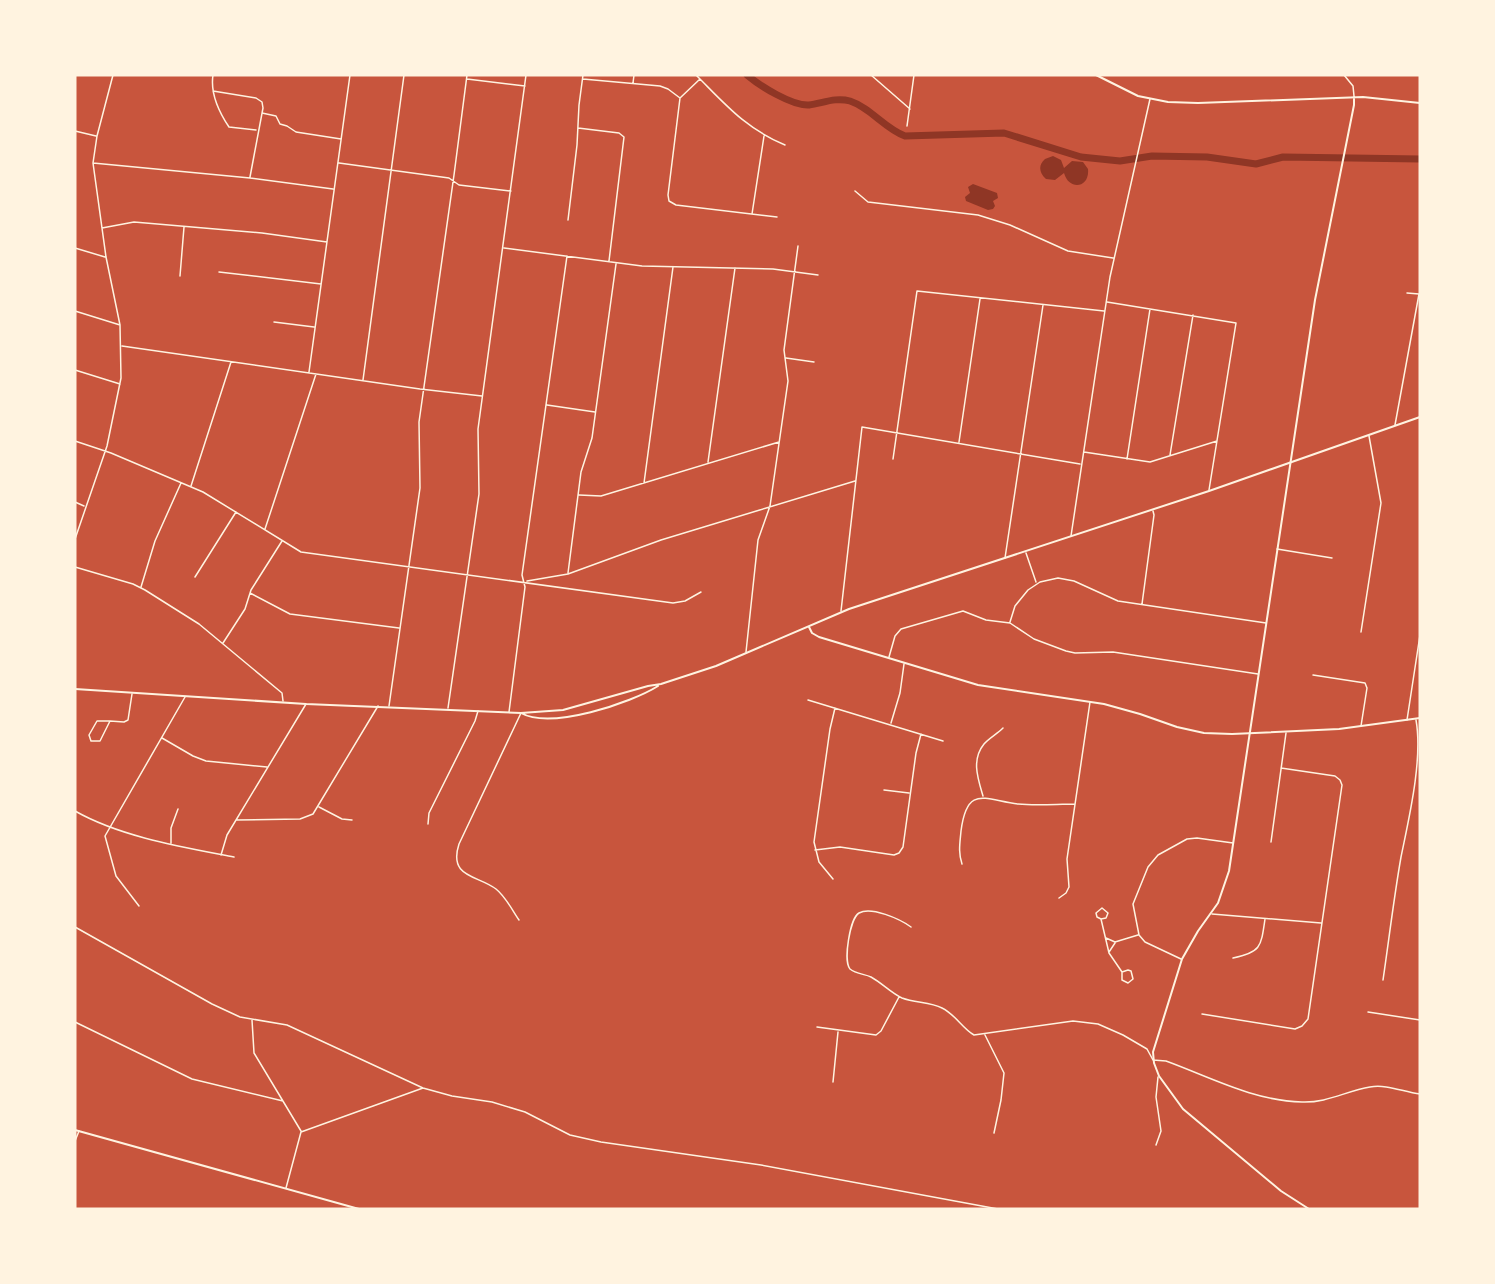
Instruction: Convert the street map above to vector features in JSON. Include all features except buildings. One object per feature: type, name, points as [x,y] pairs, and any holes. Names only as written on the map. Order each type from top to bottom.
[{"type":"main road","points":[[1096,75],[1138,96],[1150,99],[1198,103],[1354,97],[1420,103]]},
{"type":"main road","points":[[1309,1209],[1281,1191],[1183,1109],[1159,1076],[1153,1060],[1154,1045],[1182,959],[1197,931],[1211,914],[1225,884],[1315,300],[1354,97]]},
{"type":"main road","points":[[75,689],[306,704],[521,713],[563,710],[661,684],[707,669],[840,612],[1153,510],[1420,417]]},
{"type":"main road","points":[[808,626],[816,636],[978,685],[1090,701],[1131,711],[1196,732],[1223,735],[1287,732],[1361,727],[1418,719]]},
{"type":"main road","points":[[521,713],[528,717],[543,718],[588,713],[622,703],[649,692],[661,684]]},
{"type":"main road","points":[[77,1131],[359,1209]]},
{"type":"street","points":[[75,539],[112,430],[120,384],[120,325],[101,228],[93,163],[97,136],[113,75]]},
{"type":"street","points":[[213,75],[213,91],[218,106],[230,127],[258,130]]},
{"type":"street","points":[[309,373],[350,75]]},
{"type":"street","points":[[362,380],[404,75]]},
{"type":"street","points":[[389,707],[420,480],[418,430],[466,75]]},
{"type":"street","points":[[448,709],[479,487],[477,437],[482,396],[512,191],[526,75]]},
{"type":"street","points":[[568,220],[583,75]]},
{"type":"street","points":[[632,84],[634,75]]},
{"type":"street","points":[[696,75],[739,118],[764,136],[785,145]]},
{"type":"street","points":[[871,75],[910,109]]},
{"type":"street","points":[[907,126],[914,75]]},
{"type":"street","points":[[1344,75],[1353,86],[1354,97]]},
{"type":"street","points":[[700,78],[680,98],[669,201],[676,205],[777,217]]},
{"type":"street","points":[[466,79],[525,86]]},
{"type":"street","points":[[583,79],[663,86],[680,98]]},
{"type":"street","points":[[213,91],[258,98],[262,104],[250,178]]},
{"type":"street","points":[[1071,537],[1104,311],[1150,99]]},
{"type":"street","points":[[261,113],[276,116],[280,124],[296,132],[342,139]]},
{"type":"street","points":[[578,128],[623,135],[609,262]]},
{"type":"street","points":[[75,131],[97,136]]},
{"type":"street","points":[[752,214],[764,136]]},
{"type":"street","points":[[93,163],[250,178],[335,189]]},
{"type":"street","points":[[339,163],[449,178],[459,185],[512,191]]},
{"type":"street","points":[[855,191],[868,202],[983,216],[1063,249],[1114,258]]},
{"type":"street","points":[[101,228],[134,222],[262,233],[328,242]]},
{"type":"street","points":[[180,276],[184,226]]},
{"type":"street","points":[[746,653],[758,540],[770,507],[788,381],[784,347],[798,246]]},
{"type":"street","points":[[75,248],[106,257]]},
{"type":"street","points":[[503,248],[616,263],[673,267],[773,269],[818,275]]},
{"type":"street","points":[[509,712],[525,587],[522,575],[567,256]]},
{"type":"street","points":[[567,574],[582,468],[590,444],[596,412],[616,263]]},
{"type":"street","points":[[644,483],[673,267]]},
{"type":"street","points":[[708,463],[735,268]]},
{"type":"street","points":[[219,272],[321,285]]},
{"type":"street","points":[[893,459],[917,291],[1104,311]]},
{"type":"street","points":[[1395,426],[1420,295],[1407,293]]},
{"type":"street","points":[[959,443],[980,297]]},
{"type":"street","points":[[1106,302],[1236,323],[1209,491]]},
{"type":"street","points":[[1005,559],[1043,305]]},
{"type":"street","points":[[1127,459],[1150,308]]},
{"type":"street","points":[[75,311],[120,325]]},
{"type":"street","points":[[1170,455],[1193,315]]},
{"type":"street","points":[[274,322],[315,327]]},
{"type":"street","points":[[121,346],[482,396]]},
{"type":"street","points":[[785,358],[814,362]]},
{"type":"street","points":[[190,487],[231,362]]},
{"type":"street","points":[[75,370],[120,384]]},
{"type":"street","points":[[265,530],[316,374]]},
{"type":"street","points":[[546,404],[596,412]]},
{"type":"street","points":[[840,612],[862,427],[1082,464]]},
{"type":"street","points":[[1361,632],[1381,503],[1369,435]]},
{"type":"street","points":[[1083,452],[1150,462],[1218,440]]},
{"type":"street","points":[[75,441],[105,451],[190,487],[236,511],[301,552],[673,603],[685,601],[701,592]]},
{"type":"street","points":[[579,495],[598,496],[779,442]]},
{"type":"street","points":[[524,582],[567,574],[661,540],[856,481]]},
{"type":"street","points":[[141,588],[155,541],[181,483]]},
{"type":"street","points":[[75,502],[85,507]]},
{"type":"street","points":[[1142,605],[1153,510]]},
{"type":"street","points":[[195,577],[236,511]]},
{"type":"street","points":[[222,644],[245,609],[250,593],[282,541]]},
{"type":"street","points":[[1276,549],[1332,558]]},
{"type":"street","points":[[1026,552],[1036,584]]},
{"type":"street","points":[[75,567],[141,588],[199,624],[282,693],[283,702]]},
{"type":"street","points":[[1010,623],[1018,602],[1036,584],[1049,579],[1066,579],[1113,600],[1266,623]]},
{"type":"street","points":[[250,593],[294,614],[400,628]]},
{"type":"street","points":[[888,658],[895,636],[901,629],[959,611],[986,620],[1010,623],[1034,639],[1066,651],[1113,652],[1258,674]]},
{"type":"street","points":[[1407,721],[1420,635]]},
{"type":"street","points":[[890,725],[900,693],[904,663]]},
{"type":"street","points":[[1313,675],[1366,684],[1361,727]]},
{"type":"street","points":[[110,722],[100,741],[92,741],[89,735],[97,721],[123,722],[128,720],[132,693]]},
{"type":"street","points":[[139,906],[114,870],[105,836],[185,696]]},
{"type":"street","points":[[808,700],[942,741]]},
{"type":"street","points":[[1059,898],[1066,893],[1069,887],[1067,860],[1090,701]]},
{"type":"street","points":[[221,855],[227,835],[306,704]]},
{"type":"street","points":[[236,820],[302,818],[313,814],[378,706]]},
{"type":"street","points":[[833,879],[821,865],[815,850],[814,838],[835,708]]},
{"type":"street","points":[[428,824],[429,813],[478,711]]},
{"type":"street","points":[[519,920],[499,891],[464,873],[459,865],[457,854],[459,844],[521,713]]},
{"type":"street","points":[[1383,980],[1401,858],[1410,818],[1418,743],[1418,719]]},
{"type":"street","points":[[983,797],[976,767],[978,755],[986,742],[1003,728]]},
{"type":"street","points":[[1271,842],[1287,732]]},
{"type":"street","points":[[815,850],[840,847],[894,855],[899,853],[903,846],[916,753],[921,734]]},
{"type":"street","points":[[162,738],[206,761],[268,768]]},
{"type":"street","points":[[1202,1014],[1295,1029],[1302,1026],[1308,1019],[1342,783],[1335,776],[1281,768]]},
{"type":"street","points":[[884,790],[910,793]]},
{"type":"street","points":[[962,864],[959,853],[964,814],[971,803],[983,797],[1018,804],[1076,804]]},
{"type":"street","points":[[318,807],[342,819],[352,820]]},
{"type":"street","points":[[171,844],[171,828],[178,809]]},
{"type":"street","points":[[75,811],[110,827],[171,844],[234,857]]},
{"type":"street","points":[[1182,959],[1145,942],[1139,935],[1133,908],[1134,900],[1148,867],[1155,858],[1190,839],[1233,843]]},
{"type":"street","points":[[911,927],[890,915],[861,912],[853,920],[846,959],[848,965],[853,971],[871,977],[899,997],[940,1007],[958,1019],[972,1034],[985,1035],[1073,1021],[1098,1024],[1147,1049],[1153,1060],[1166,1061],[1250,1094],[1290,1101],[1323,1101],[1370,1087],[1387,1087],[1420,1094]]},
{"type":"street","points":[[1211,914],[1322,924]]},
{"type":"street","points":[[1233,958],[1252,954],[1259,947],[1265,918]]},
{"type":"street","points":[[1101,919],[1109,953],[1122,972],[1121,978],[1128,983],[1133,979],[1131,971],[1122,972]]},
{"type":"street","points":[[75,927],[212,1005],[240,1017],[287,1025],[423,1088],[452,1096],[492,1102],[525,1112],[570,1135],[601,1142],[761,1165],[998,1209]]},
{"type":"street","points":[[1105,938],[1115,942],[1139,935]]},
{"type":"street","points":[[1109,953],[1115,942]]},
{"type":"street","points":[[817,1027],[870,1036],[878,1034],[882,1031],[899,997]]},
{"type":"street","points":[[1368,1012],[1420,1020]]},
{"type":"street","points":[[252,1019],[254,1053],[302,1132],[285,1189]]},
{"type":"street","points":[[75,1022],[192,1079],[283,1101]]},
{"type":"street","points":[[833,1082],[838,1031]]},
{"type":"street","points":[[985,1035],[1004,1073],[994,1133]]},
{"type":"street","points":[[1156,1145],[1161,1131],[1156,1097],[1156,1082],[1159,1076]]},
{"type":"street","points":[[302,1132],[423,1088]]},
{"type":"street","points":[[75,1141],[77,1131]]},
{"type":"shaded area","points":[[1053,156],[1061,160],[1064,168],[1072,161],[1083,162],[1088,169],[1086,180],[1079,185],[1074,185],[1064,173],[1055,180],[1046,179],[1040,166],[1045,159]]},
{"type":"shaded area","points":[[973,184],[997,193],[998,198],[993,201],[995,206],[993,209],[988,210],[966,201],[965,197],[970,193],[968,187]]},
{"type":"waterway","points":[[747,75],[776,94],[794,102],[809,105],[845,100],[858,104],[905,136],[1004,133],[1081,157],[1120,161],[1152,156],[1207,157],[1256,164],[1283,157],[1420,159]]}]
